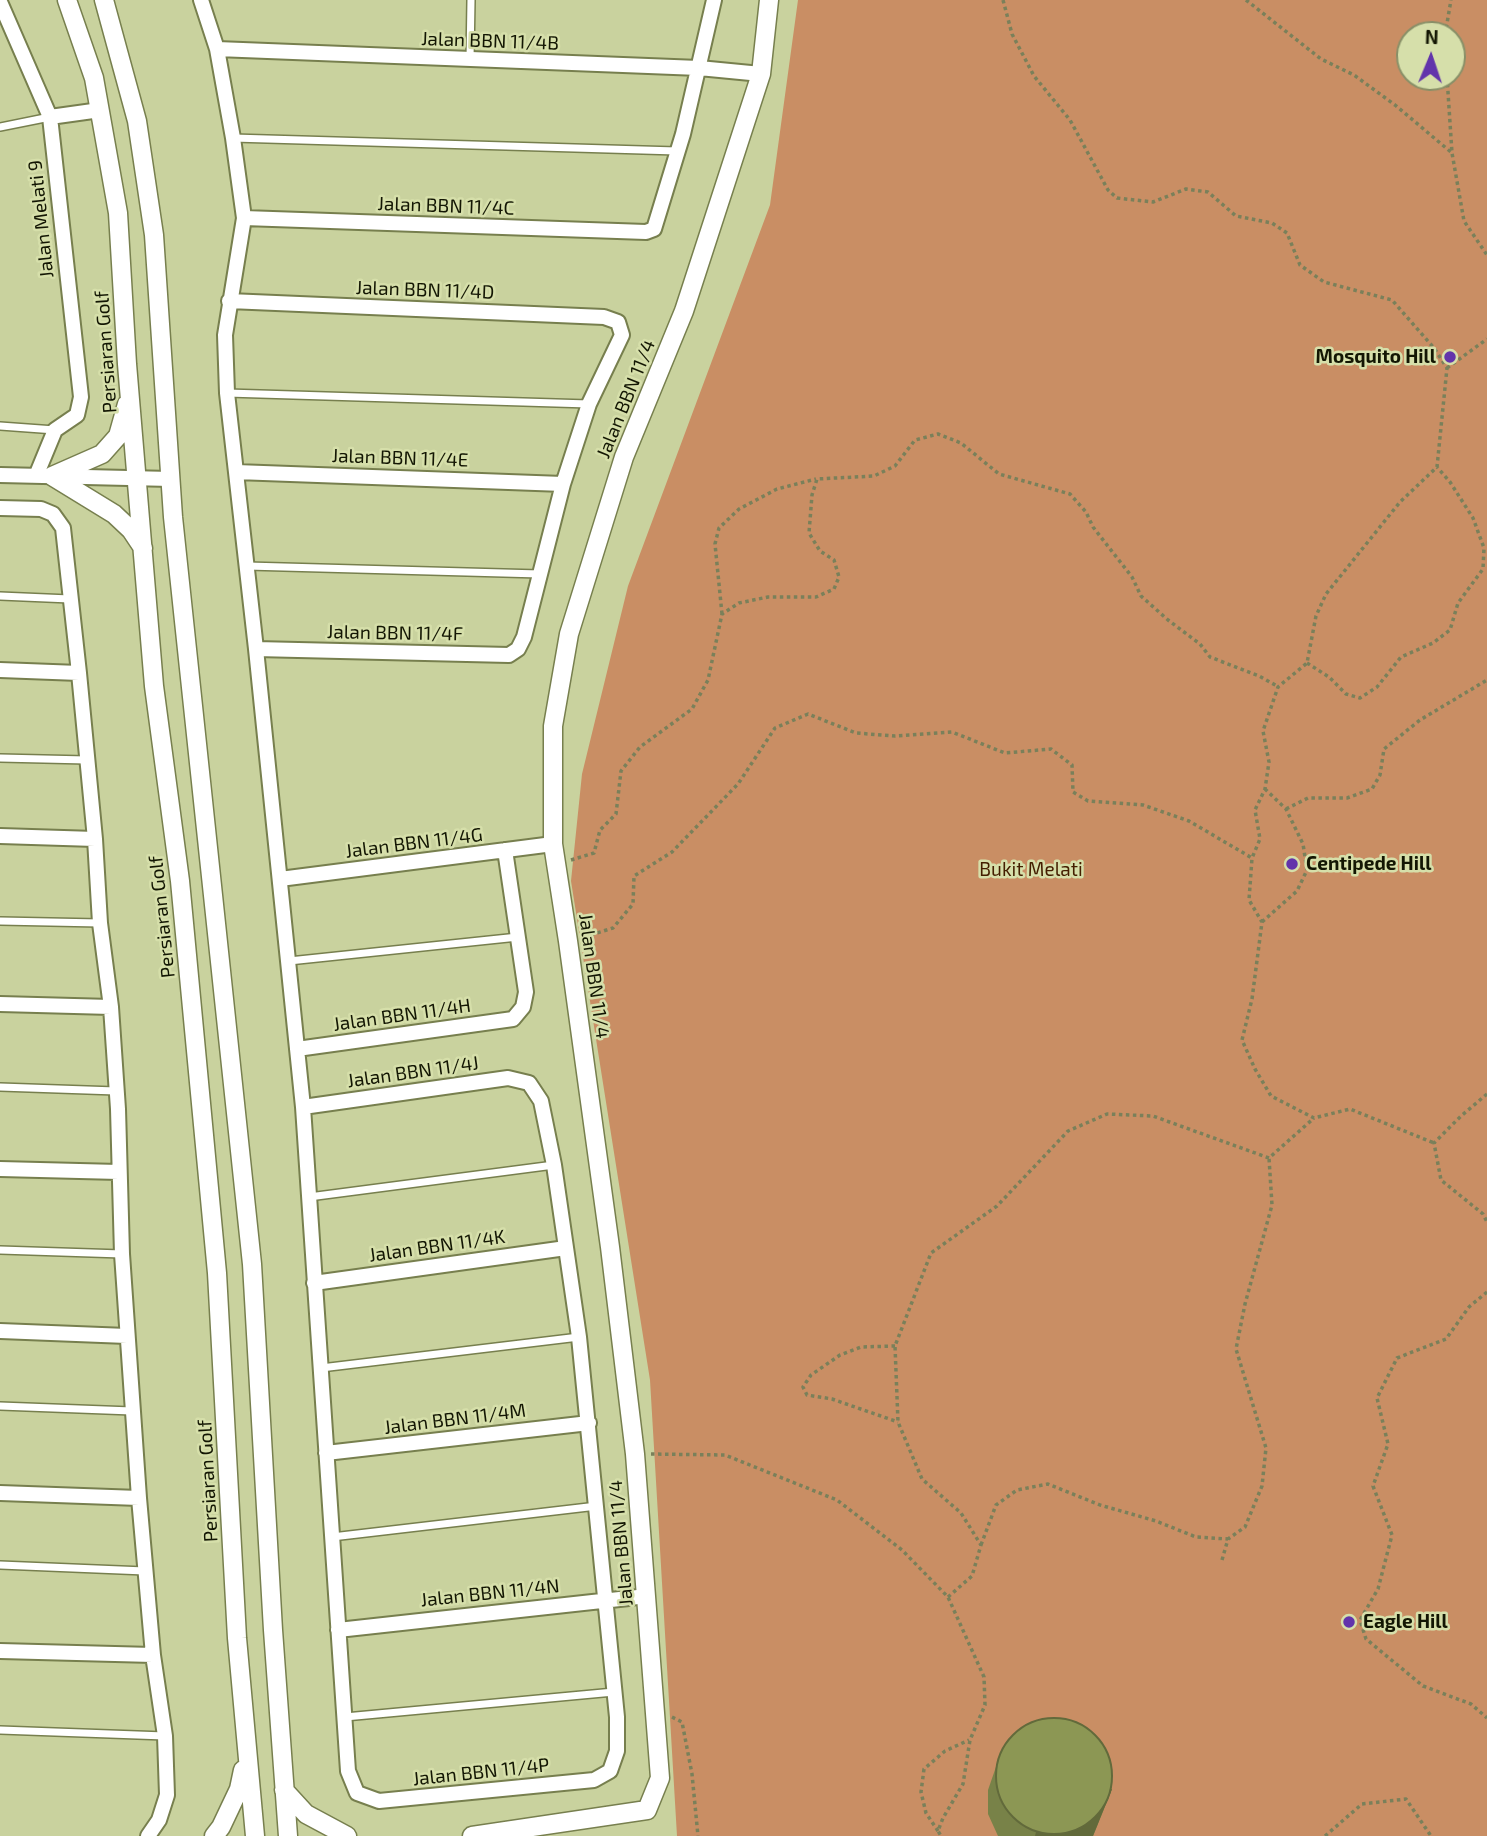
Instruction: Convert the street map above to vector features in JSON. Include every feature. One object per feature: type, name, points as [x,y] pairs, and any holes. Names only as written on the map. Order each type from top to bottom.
[{"type":"street","name":"Persiaran Golf","points":[[67,0],[94,78],[118,214],[155,687],[180,881],[216,1260],[237,1638],[255,1836]]},
{"type":"street","points":[[104,0],[137,121],[154,235],[171,479],[252,1264],[288,1836]]},
{"type":"street","points":[[201,0],[217,49],[244,218],[225,335],[227,393],[303,1107],[344,1717]]},
{"type":"street","points":[[677,151],[714,0]]},
{"type":"street","name":"Jalan BBN 11/4","points":[[472,1836],[647,1810],[660,1779],[635,1454],[610,1247],[552,844],[553,726],[569,634],[624,457],[684,311],[761,74],[769,0]]},
{"type":"street","name":"Jalan Melati 9","points":[[0,2],[50,117],[81,397],[77,415],[55,430]]},
{"type":"street","name":"Jalan BBN 11/4B","points":[[217,49],[699,68],[761,74]]},
{"type":"street","points":[[50,117],[100,110]]},
{"type":"street","name":"Jalan BBN 11/4C","points":[[244,218],[646,232],[654,229],[658,223],[677,151]]},
{"type":"street","name":"Jalan BBN 11/4D","points":[[229,301],[604,317],[618,322],[622,335],[589,404]]},
{"type":"street","points":[[44,476],[102,454],[118,436],[130,394]]},
{"type":"street","points":[[540,574],[563,484],[589,404]]},
{"type":"street","points":[[44,476],[55,430]]},
{"type":"street","name":"Jalan BBN 11/4E","points":[[236,472],[563,484]]},
{"type":"street","points":[[0,475],[171,479]]},
{"type":"street","points":[[44,476],[114,514],[131,530],[143,548]]},
{"type":"street","points":[[0,508],[41,509],[53,514],[62,528],[79,673],[100,923],[111,1007],[122,1254],[139,1498],[153,1655],[165,1735],[167,1795],[159,1820],[148,1836]]},
{"type":"street","name":"Jalan BBN 11/4F","points":[[256,649],[509,655],[518,649],[524,637],[540,574]]},
{"type":"street","points":[[0,670],[79,673]]},
{"type":"street","points":[[0,836],[95,839]]},
{"type":"street","name":"Jalan BBN 11/4G","points":[[280,879],[552,844]]},
{"type":"street","points":[[505,850],[518,937]]},
{"type":"street","name":"Jalan BBN 11/4H","points":[[297,1049],[513,1019],[523,1007],[526,992],[518,937]]},
{"type":"street","points":[[0,1003],[111,1007]]},
{"type":"street","name":"Jalan BBN 11/4J","points":[[303,1107],[508,1077],[529,1083],[541,1101],[554,1165]]},
{"type":"street","points":[[554,1165],[589,1423],[614,1692]]},
{"type":"street","points":[[0,1169],[119,1172]]},
{"type":"street","name":"Jalan BBN 11/4K","points":[[314,1283],[566,1248]]},
{"type":"street","points":[[0,1331],[127,1336]]},
{"type":"street","name":"Jalan BBN 11/4M","points":[[326,1453],[589,1423]]},
{"type":"street","points":[[0,1493],[139,1498]]},
{"type":"street","name":"Jalan BBN 11/4N","points":[[338,1630],[647,1597]]},
{"type":"street","points":[[0,1651],[153,1655]]},
{"type":"street","name":"Jalan BBN 11/4P","points":[[344,1717],[348,1771],[357,1793],[379,1801],[594,1780],[610,1771],[617,1751],[614,1692]]},
{"type":"street","points":[[214,1836],[239,1789],[247,1748]]},
{"type":"street","points":[[284,1790],[306,1814],[347,1836]]},
{"type":"lane","points":[[470,59],[471,0]]},
{"type":"lane","points":[[0,127],[50,117]]},
{"type":"lane","points":[[233,138],[677,151]]},
{"type":"lane","points":[[227,393],[589,404]]},
{"type":"lane","points":[[0,426],[55,430]]},
{"type":"lane","points":[[247,566],[540,574]]},
{"type":"lane","points":[[0,596],[70,598]]},
{"type":"lane","points":[[0,758],[88,760]]},
{"type":"lane","points":[[0,921],[100,923]]},
{"type":"lane","points":[[288,961],[518,937]]},
{"type":"lane","points":[[0,1087],[116,1091]]},
{"type":"lane","points":[[309,1197],[554,1165]]},
{"type":"lane","points":[[0,1250],[122,1254]]},
{"type":"lane","points":[[320,1368],[579,1337]]},
{"type":"lane","points":[[0,1406],[132,1411]]},
{"type":"lane","points":[[332,1537],[597,1506]]},
{"type":"lane","points":[[0,1565],[145,1571]]},
{"type":"lane","points":[[344,1717],[614,1692]]},
{"type":"lane","points":[[0,1730],[165,1735]]},
{"type":"path","points":[[1003,0],[1012,34],[1034,76],[1070,120],[1108,190],[1118,198],[1153,202],[1186,189],[1208,192],[1237,216],[1272,223],[1287,233],[1300,265],[1324,282],[1392,300],[1434,348],[1447,368],[1437,467],[1400,502],[1325,594],[1316,616],[1307,663],[1278,687],[1263,732],[1269,762],[1265,789],[1255,810],[1260,839],[1252,858],[1249,900],[1262,922],[1252,999],[1242,1040],[1271,1096],[1314,1118]]},
{"type":"path","points":[[1246,0],[1321,59],[1354,75],[1395,105],[1452,153]]},
{"type":"path","points":[[1447,21],[1451,0]]},
{"type":"path","points":[[1448,91],[1452,153],[1464,221],[1487,255]]},
{"type":"path","points":[[1447,368],[1487,339]]},
{"type":"path","points":[[555,864],[594,853],[600,830],[616,814],[621,771],[640,747],[692,709],[708,680],[722,614],[715,544],[719,528],[739,509],[777,489],[817,479],[874,476],[895,466],[915,440],[938,434],[961,443],[999,474],[1070,494],[1132,577],[1141,596],[1167,620],[1200,644],[1210,657],[1259,676],[1278,687]]},
{"type":"path","points":[[1307,663],[1329,677],[1346,694],[1360,698],[1377,687],[1401,657],[1433,643],[1450,630],[1458,603],[1483,569],[1485,548],[1473,518],[1437,467]]},
{"type":"path","points":[[722,614],[739,603],[768,597],[816,597],[834,589],[839,577],[834,561],[820,551],[809,533],[812,495],[817,479]]},
{"type":"path","points":[[1286,809],[1308,798],[1348,799],[1371,789],[1380,775],[1384,749],[1420,720],[1487,680]]},
{"type":"path","points":[[568,941],[613,928],[633,904],[634,876],[672,852],[738,784],[775,727],[808,714],[856,733],[895,736],[952,732],[1004,753],[1051,749],[1072,765],[1073,792],[1088,801],[1143,805],[1189,821],[1252,858]]},
{"type":"path","points":[[1262,922],[1297,891],[1307,870],[1303,844],[1286,809],[1265,789]]},
{"type":"path","points":[[1434,1143],[1487,1094]]},
{"type":"path","points":[[1269,1158],[1314,1118],[1350,1109],[1434,1143]]},
{"type":"path","points":[[981,1545],[961,1513],[922,1479],[898,1422],[895,1346],[931,1253],[998,1206],[1068,1131],[1107,1114],[1153,1116],[1269,1158]]},
{"type":"path","points":[[1434,1143],[1441,1180],[1483,1214],[1487,1222]]},
{"type":"path","points":[[1222,1560],[1228,1539],[1245,1527],[1262,1486],[1266,1448],[1236,1349],[1245,1304],[1272,1205],[1269,1158]]},
{"type":"path","points":[[1487,1292],[1469,1307],[1446,1339],[1398,1358],[1377,1398],[1388,1444],[1373,1486],[1392,1535],[1378,1590],[1360,1620],[1366,1639],[1423,1686],[1471,1704],[1487,1717]]},
{"type":"path","points":[[895,1346],[861,1347],[840,1355],[811,1375],[803,1387],[807,1395],[832,1399],[898,1422]]},
{"type":"path","points":[[635,1454],[725,1455],[837,1500],[902,1550],[948,1597],[984,1677],[985,1705],[970,1740],[963,1784],[938,1831]]},
{"type":"path","points":[[948,1597],[972,1576],[996,1506],[1017,1490],[1048,1484],[1100,1505],[1196,1536],[1228,1539]]},
{"type":"path","points":[[654,1708],[682,1722],[692,1774],[698,1836]]},
{"type":"path","points":[[941,1836],[926,1812],[921,1792],[924,1769],[945,1751],[970,1740]]},
{"type":"path","points":[[1325,1836],[1362,1804],[1406,1800],[1431,1836]]},
{"type":"green space","name":"Bukit Melati","points":[[798,0],[1487,0],[1487,1836],[677,1836],[650,1380],[571,881],[582,774],[628,586],[770,205]]},
{"type":"building","points":[[1054,1718],[1076,1723],[1095,1735],[1107,1754],[1112,1776],[1107,1798],[1095,1817],[1076,1829],[1054,1834],[1032,1829],[1013,1817],[1001,1798],[996,1776],[1001,1754],[1013,1735],[1032,1723]]},
{"type":"place","name":"Mosquito Hill","points":[[1450,357]]},
{"type":"place","name":"Centipede Hill","points":[[1292,864]]},
{"type":"place","name":"Eagle Hill","points":[[1349,1622]]}]
